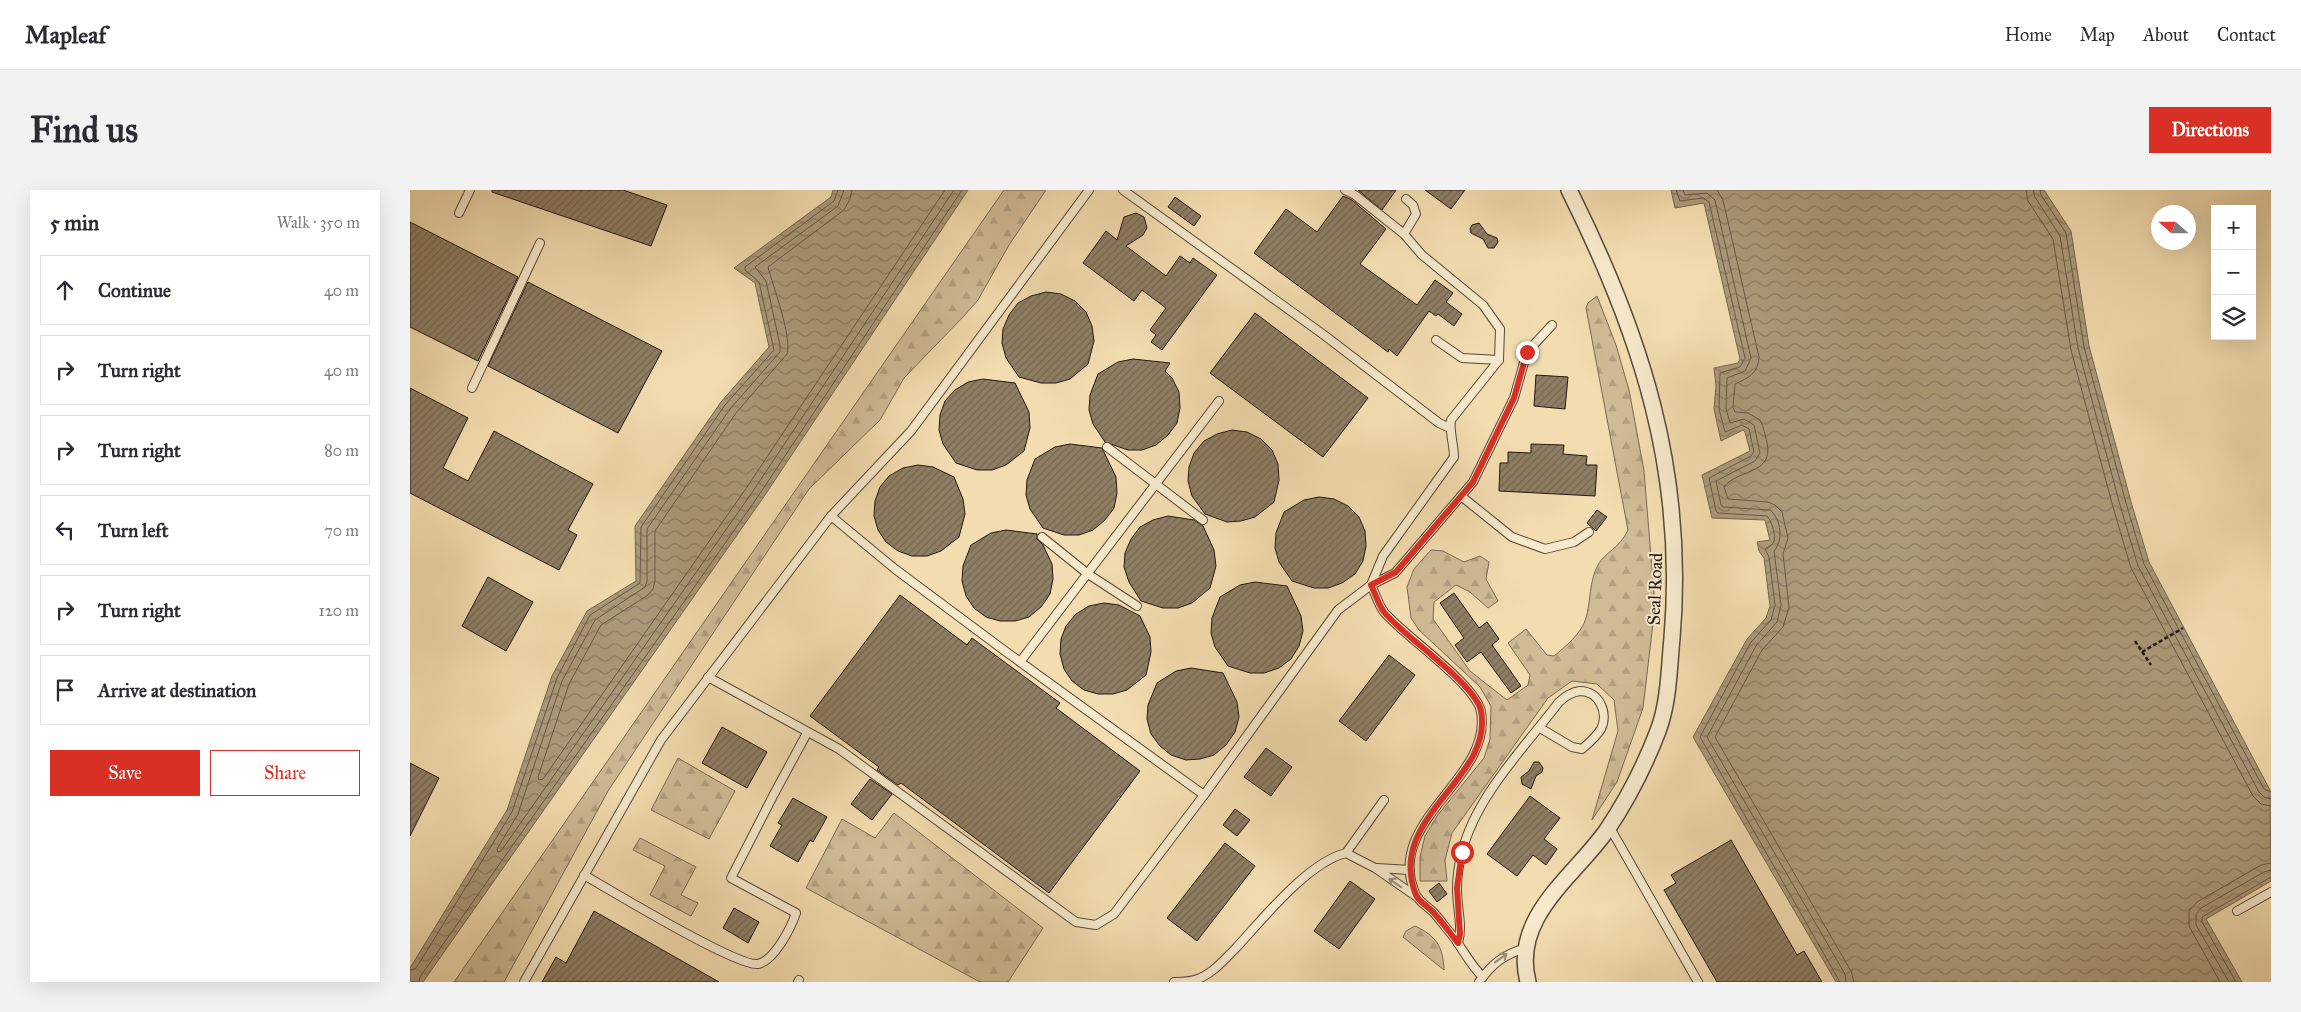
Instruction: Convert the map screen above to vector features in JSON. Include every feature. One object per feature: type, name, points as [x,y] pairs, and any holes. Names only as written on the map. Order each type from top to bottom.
[{"type":"street","name":"Seal Road","points":[[1528,982],[1524,966],[1526,948],[1533,922],[1547,901],[1609,826],[1647,756],[1658,729],[1667,697],[1675,600],[1675,533],[1668,480],[1654,409],[1637,345],[1609,273],[1570,190]]},
{"type":"lane","points":[[458,213],[470,190]]},
{"type":"lane","points":[[524,982],[662,740],[831,516],[911,431],[1089,190]]},
{"type":"lane","points":[[1124,190],[1324,335],[1439,424],[1450,428]]},
{"type":"lane","points":[[1345,190],[1355,195],[1404,234],[1422,255],[1482,305],[1500,329],[1499,360],[1451,420],[1450,428],[1454,438],[1454,457],[1383,556],[1371,585],[1384,611],[1466,687],[1481,710],[1481,733],[1475,754],[1427,818],[1414,841],[1410,870],[1417,897]]},
{"type":"lane","points":[[1404,234],[1416,214],[1412,205],[1406,199]]},
{"type":"lane","points":[[472,388],[540,243]]},
{"type":"lane","points":[[708,677],[839,749],[1076,922],[1096,925],[1114,914],[1204,795],[1338,610],[1371,585],[1396,572],[1473,482],[1514,398],[1527,352],[1552,325]]},
{"type":"lane","points":[[1436,340],[1462,358],[1499,360]]},
{"type":"lane","points":[[1020,662],[1219,401]]},
{"type":"lane","points":[[1107,447],[1203,520]]},
{"type":"lane","points":[[1461,496],[1512,537],[1545,549],[1574,542],[1589,532]]},
{"type":"lane","points":[[831,516],[895,568],[1020,662],[1204,795]]},
{"type":"lane","points":[[1042,537],[1088,574],[1137,606]]},
{"type":"lane","points":[[1458,943],[1460,934],[1457,888],[1462,852],[1472,822],[1488,796],[1559,702],[1570,693],[1581,691],[1601,703],[1604,715],[1602,727],[1595,738],[1582,749],[1572,747],[1540,728]]},
{"type":"lane","points":[[584,876],[712,947],[744,962],[758,964],[770,957],[791,926],[796,913],[731,878],[807,733]]},
{"type":"lane","points":[[1174,982],[1200,980],[1218,966],[1319,865],[1334,856],[1346,853],[1384,800]]},
{"type":"lane","points":[[1609,826],[1698,982]]},
{"type":"lane","points":[[1346,853],[1375,868],[1417,897],[1434,913],[1458,943],[1481,980],[1492,964],[1508,953],[1526,948]]},
{"type":"lane","points":[[1375,868],[1410,870]]},
{"type":"lane","points":[[2237,911],[2271,892]]},
{"type":"path","points":[[2142,652],[2184,628]]},
{"type":"path","points":[[2135,641],[2151,665]]},
{"type":"green space","points":[[1004,190],[1046,190],[1009,245],[978,300],[904,378],[880,420],[809,489],[608,791],[504,982],[454,982]]},
{"type":"green space","points":[[1597,296],[1616,345],[1629,390],[1644,471],[1655,606],[1643,708],[1617,782],[1592,820],[1618,731],[1614,700],[1597,684],[1572,681],[1548,698],[1452,833],[1445,860],[1447,881],[1420,881],[1420,857],[1425,836],[1437,816],[1484,758],[1490,739],[1491,706],[1480,687],[1419,630],[1411,618],[1407,587],[1414,569],[1431,550],[1443,551],[1464,562],[1480,556],[1489,562],[1486,579],[1498,601],[1488,608],[1470,592],[1456,585],[1434,602],[1433,619],[1470,671],[1507,700],[1528,685],[1530,675],[1508,643],[1526,629],[1547,655],[1554,656],[1581,629],[1588,611],[1595,571],[1601,561],[1621,541],[1628,530],[1586,308],[1588,303]]},
{"type":"green space","points":[[678,758],[735,791],[709,839],[651,810]]},
{"type":"green space","points":[[894,813],[1043,928],[1008,982],[980,982],[806,888],[842,819],[875,838]]},
{"type":"green space","points":[[640,838],[696,867],[681,895],[698,903],[691,916],[650,895],[665,866],[633,850]]},
{"type":"green space","points":[[1415,926],[1428,934],[1437,943],[1442,954],[1444,970],[1403,937],[1406,931]]},
{"type":"water","points":[[833,190],[968,190],[763,498],[423,982],[410,982],[410,968],[507,810],[552,676],[587,611],[636,581],[635,526],[721,402],[769,347],[755,283],[734,268],[831,197]]},
{"type":"water","points":[[1671,190],[2044,190],[2071,231],[2089,346],[2149,562],[2270,790],[2271,881],[2206,919],[2242,982],[1836,982],[1693,737],[1747,639],[1766,618],[1770,606],[1764,558],[1759,551],[1757,542],[1770,540],[1765,520],[1712,518],[1702,475],[1750,451],[1743,430],[1721,441],[1714,409],[1716,386],[1714,368],[1738,363],[1740,359],[1704,203],[1675,208]]},
{"type":"building","points":[[492,190],[623,190],[667,205],[651,246],[492,192]]},
{"type":"building","points":[[1358,190],[1396,190],[1382,210]]},
{"type":"building","points":[[1425,190],[1465,190],[1451,209]]},
{"type":"building","points":[[1343,196],[1352,200],[1386,229],[1360,264],[1417,305],[1435,280],[1453,293],[1446,302],[1462,314],[1454,326],[1438,314],[1436,316],[1429,311],[1397,356],[1389,349],[1388,352],[1254,253],[1286,209],[1317,232]]},
{"type":"building","points":[[1175,197],[1201,216],[1194,226],[1168,207]]},
{"type":"building","points":[[1136,213],[1144,217],[1147,228],[1143,235],[1126,246],[1166,276],[1180,256],[1190,263],[1193,258],[1217,275],[1162,350],[1151,342],[1156,335],[1150,330],[1166,308],[1142,290],[1134,301],[1083,263],[1106,231],[1117,240],[1124,217]]},
{"type":"building","points":[[410,222],[518,277],[478,361],[410,327]]},
{"type":"building","points":[[1479,223],[1487,234],[1497,238],[1498,242],[1494,248],[1488,248],[1483,239],[1471,233],[1472,225]]},
{"type":"building","points":[[528,282],[662,351],[618,433],[488,366]]},
{"type":"building","points":[[1046,292],[1061,294],[1075,301],[1086,312],[1092,326],[1094,341],[1088,364],[1070,379],[1056,383],[1041,383],[1019,377],[1006,358],[1002,343],[1003,329],[1009,315],[1018,303],[1031,296]]},
{"type":"building","points":[[1255,313],[1368,398],[1323,457],[1210,373]]},
{"type":"building","points":[[1133,359],[1170,363],[1165,371],[1172,378],[1179,392],[1180,408],[1177,423],[1168,435],[1156,445],[1142,450],[1128,450],[1105,442],[1093,424],[1089,410],[1090,395],[1098,374],[1118,362]]},
{"type":"building","points":[[1536,375],[1568,377],[1565,409],[1534,406]]},
{"type":"building","points":[[983,379],[1015,383],[1029,412],[1030,428],[1024,451],[1006,465],[992,470],[977,470],[956,463],[943,444],[939,430],[940,415],[945,401],[955,390],[968,382]]},
{"type":"building","points":[[410,388],[468,418],[443,468],[468,481],[494,431],[593,484],[568,530],[577,535],[559,570],[410,493]]},
{"type":"building","points":[[1232,430],[1247,432],[1261,439],[1272,450],[1278,464],[1279,480],[1274,502],[1255,517],[1227,522],[1205,514],[1192,496],[1188,481],[1189,467],[1194,453],[1204,441],[1217,434]]},
{"type":"building","points":[[1070,444],[1102,448],[1116,477],[1117,493],[1114,508],[1105,520],[1093,530],[1079,535],[1064,535],[1043,528],[1030,509],[1026,495],[1027,480],[1035,459],[1055,447]]},
{"type":"building","points":[[1531,444],[1564,445],[1563,454],[1587,456],[1586,465],[1597,465],[1595,496],[1499,491],[1500,463],[1508,463],[1508,452],[1531,453]]},
{"type":"building","points":[[918,465],[933,467],[954,477],[963,499],[965,514],[959,537],[941,551],[927,556],[912,556],[898,551],[886,542],[878,530],[874,516],[875,501],[880,487],[889,476],[903,468]]},
{"type":"building","points":[[1319,497],[1334,499],[1348,506],[1359,517],[1365,531],[1366,546],[1363,561],[1355,574],[1342,583],[1328,588],[1314,588],[1292,581],[1279,562],[1275,548],[1276,533],[1284,512],[1304,500]]},
{"type":"building","points":[[1597,510],[1607,517],[1596,531],[1587,523]]},
{"type":"building","points":[[1168,516],[1194,520],[1203,526],[1214,550],[1216,566],[1210,588],[1192,603],[1178,608],[1163,608],[1141,601],[1129,582],[1124,567],[1125,553],[1131,539],[1140,527],[1153,520]]},
{"type":"building","points":[[1006,530],[1037,534],[1037,539],[1043,545],[1052,564],[1053,579],[1050,594],[1041,607],[1029,617],[1015,621],[1000,621],[986,617],[974,608],[966,596],[962,581],[963,566],[971,545],[991,533]]},
{"type":"building","points":[[488,577],[533,602],[506,651],[462,626]]},
{"type":"building","points":[[1255,582],[1287,586],[1301,616],[1303,631],[1299,646],[1291,659],[1279,668],[1264,673],[1250,673],[1228,666],[1215,647],[1211,633],[1212,618],[1220,597],[1240,585]]},
{"type":"building","points":[[1454,593],[1479,628],[1487,622],[1499,639],[1492,645],[1521,686],[1511,693],[1481,652],[1467,662],[1455,645],[1464,638],[1440,603]]},
{"type":"building","points":[[900,595],[967,645],[972,638],[1060,703],[1056,708],[1140,771],[1049,893],[901,783],[898,785],[877,770],[879,767],[810,716]]},
{"type":"building","points":[[1104,603],[1119,605],[1140,616],[1150,637],[1151,652],[1146,675],[1127,690],[1113,694],[1098,694],[1084,690],[1072,681],[1064,669],[1060,654],[1061,639],[1066,626],[1076,614],[1089,606]]},
{"type":"building","points":[[1389,655],[1415,675],[1366,741],[1339,721]]},
{"type":"building","points":[[1191,668],[1223,673],[1237,702],[1239,717],[1235,732],[1226,745],[1214,755],[1186,760],[1171,755],[1160,746],[1151,734],[1147,719],[1148,705],[1157,683],[1176,671]]},
{"type":"building","points":[[722,727],[767,752],[747,788],[702,763]]},
{"type":"building","points":[[1266,748],[1292,767],[1271,796],[1244,777]]},
{"type":"building","points":[[1534,762],[1539,762],[1543,768],[1542,772],[1536,776],[1531,789],[1522,784],[1521,777],[1529,771]]},
{"type":"building","points":[[410,763],[439,778],[410,836]]},
{"type":"building","points":[[870,779],[892,794],[872,820],[851,804]]},
{"type":"building","points":[[1530,796],[1560,818],[1544,839],[1557,849],[1546,865],[1533,855],[1517,876],[1487,854]]},
{"type":"building","points":[[793,798],[827,817],[813,842],[810,840],[798,862],[770,846],[782,825],[778,823]]},
{"type":"building","points":[[1235,809],[1250,820],[1237,836],[1223,825]]},
{"type":"building","points":[[1731,840],[1797,955],[1804,951],[1822,982],[1717,982],[1664,890],[1676,883],[1671,875]]},
{"type":"building","points":[[1225,843],[1255,866],[1197,941],[1167,918]]},
{"type":"building","points":[[1350,881],[1375,899],[1339,949],[1314,931]]},
{"type":"building","points":[[1439,883],[1447,894],[1437,902],[1429,891]]},
{"type":"building","points":[[734,908],[759,922],[748,943],[723,928]]},
{"type":"building","points":[[594,911],[719,982],[542,982],[556,957],[566,963]]},
{"type":"route","points":[[1462,852],[1457,888],[1460,934],[1458,943],[1434,913],[1417,897],[1410,870],[1414,841],[1427,818],[1475,754],[1481,733],[1481,710],[1466,687],[1384,611],[1371,585],[1396,572],[1473,482],[1514,398],[1527,352]]}]
